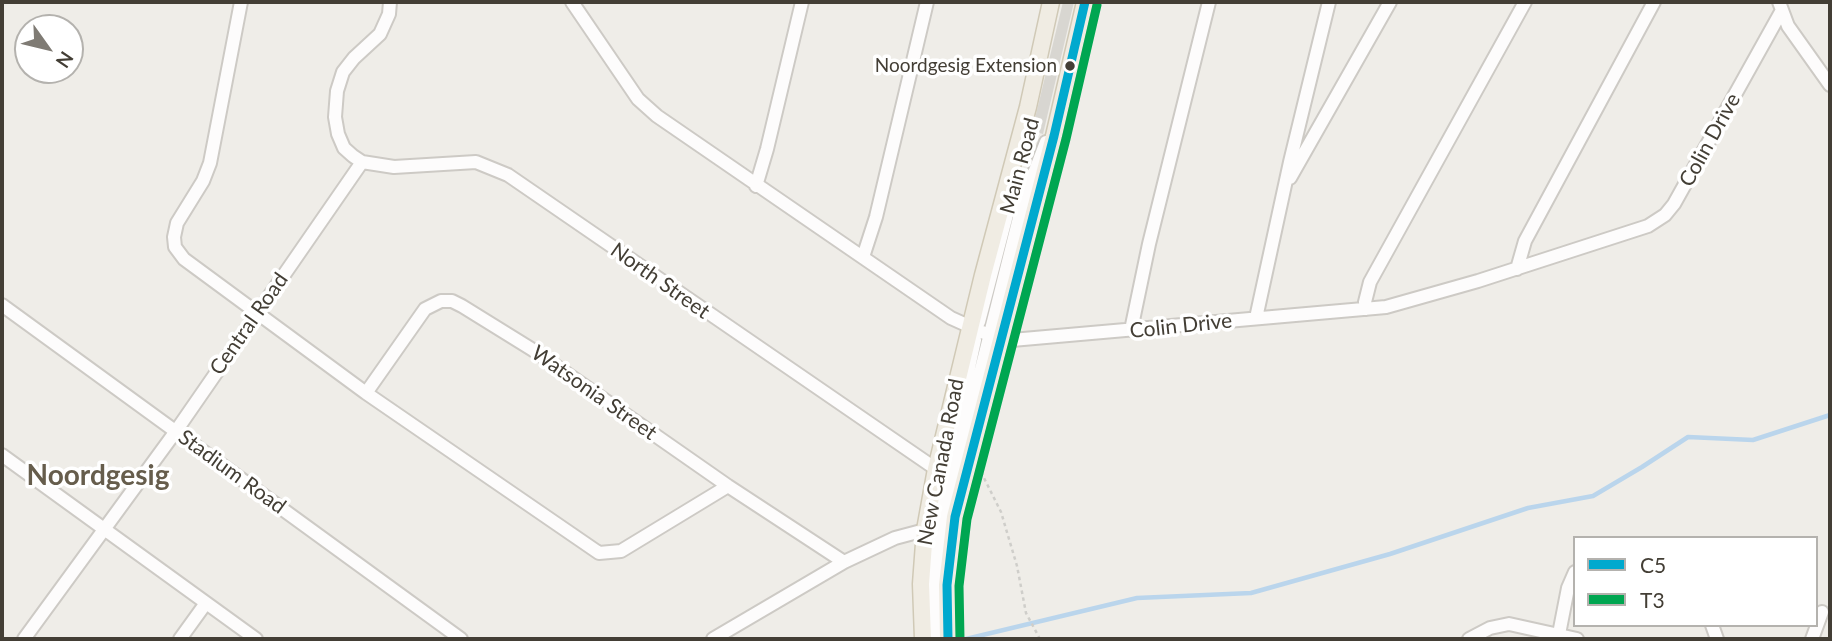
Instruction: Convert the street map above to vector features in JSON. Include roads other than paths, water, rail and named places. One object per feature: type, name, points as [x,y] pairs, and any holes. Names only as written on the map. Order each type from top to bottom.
[{"type":"main road","name":"Main Road","points":[[974,328],[1051,2]]},
{"type":"main road","name":"Main Road","points":[[996,337],[1054,136],[1083,2]]},
{"type":"main road","name":"New Canada Road","points":[[923,639],[921,584],[925,530],[936,469],[974,328]]},
{"type":"main road","name":"New Canada Road","points":[[948,639],[947,585],[950,552],[996,337]]},
{"type":"street","points":[[242,2],[210,163],[203,181],[177,223],[174,237],[176,247],[184,259],[255,314],[366,393],[593,550],[607,554],[621,551],[728,486]]},
{"type":"street","points":[[362,162],[344,148],[338,134],[335,117],[337,91],[343,72],[380,34],[389,14],[390,2]]},
{"type":"street","name":"Colin Drive","points":[[572,2],[638,99],[657,116],[934,307],[974,328],[1012,340],[1408,303],[1648,226],[1665,215],[1674,204],[1780,7]]},
{"type":"street","points":[[756,186],[802,2]]},
{"type":"street","points":[[863,257],[876,217],[927,2]]},
{"type":"street","name":"Main Road","points":[[974,328],[1035,108],[1058,2]]},
{"type":"street","points":[[1131,330],[1149,244],[1209,2]]},
{"type":"street","points":[[1256,318],[1328,2]]},
{"type":"street","points":[[1285,187],[1390,2]]},
{"type":"street","points":[[1366,309],[1370,282],[1525,2]]},
{"type":"street","points":[[1517,269],[1525,241],[1654,2]]},
{"type":"street","points":[[1780,7],[1788,26],[1830,85]]},
{"type":"street","name":"Central Road","points":[[24,639],[176,431],[362,162]]},
{"type":"street","name":"North Street","points":[[362,162],[394,167],[476,162],[508,175],[936,469]]},
{"type":"street","name":"Watsonia Street","points":[[366,393],[425,309],[440,301],[452,302],[533,350],[728,486],[844,562]]},
{"type":"street","name":"Stadium Road","points":[[2,305],[461,639]]},
{"type":"street","name":"New Canada Road","points":[[932,639],[930,581],[934,529],[974,328]]},
{"type":"street","name":"New Canada Road","points":[[941,639],[939,578],[946,518],[966,423],[996,337]]},
{"type":"street","points":[[2,456],[256,639]]},
{"type":"street","points":[[713,639],[844,562],[895,538],[925,530]]},
{"type":"street","points":[[1559,634],[1573,577]]},
{"type":"street","points":[[180,639],[206,603]]},
{"type":"street","points":[[1469,639],[1500,624],[1577,639]]},
{"type":"waterway","points":[[966,639],[1137,598],[1251,593],[1390,554],[1528,508],[1593,496],[1688,437],[1753,440],[1830,415]]},
{"type":"place","name":"Noordgesig Extension","points":[[1070,66]]},
{"type":"district","name":"Noordgesig","points":[[98,476]]}]
